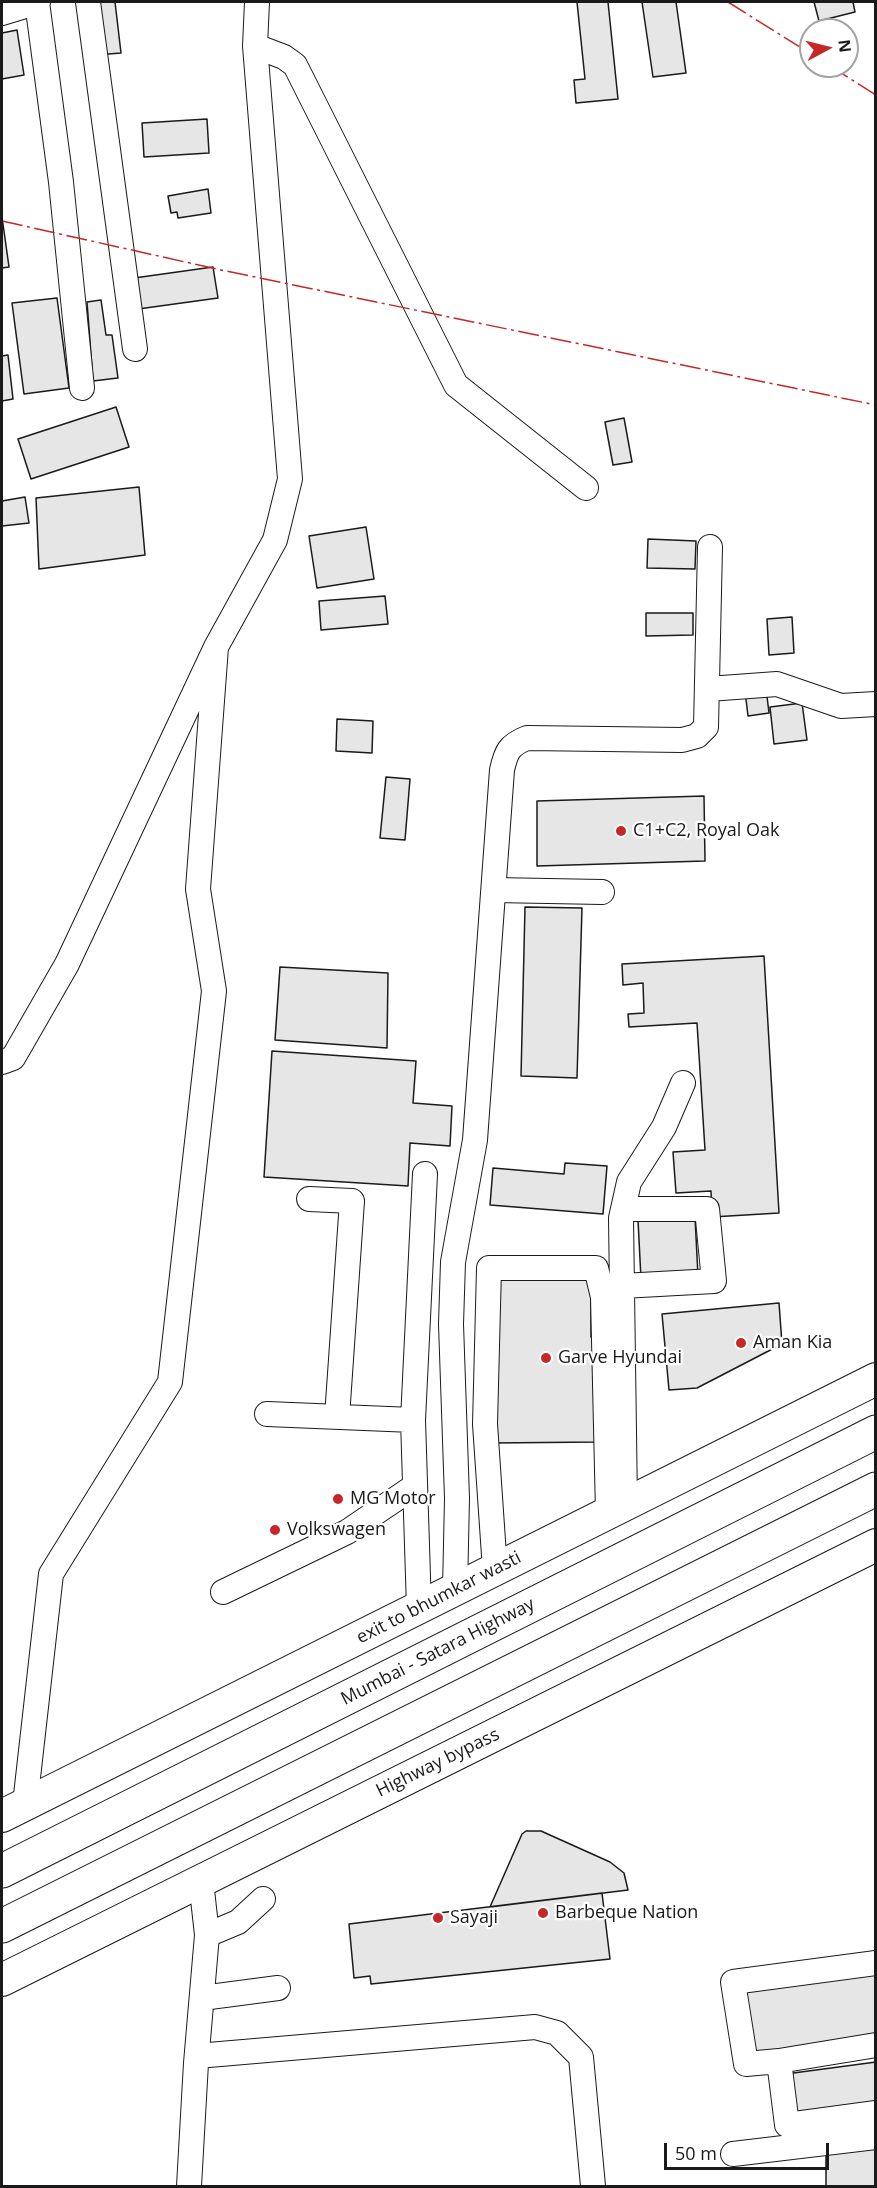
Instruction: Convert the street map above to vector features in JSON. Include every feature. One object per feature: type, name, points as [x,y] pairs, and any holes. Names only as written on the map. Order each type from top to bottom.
[{"type":"highway","name":"Mumbai - Satara Highway","points":[[2,1871],[876,1432]]},
{"type":"highway","points":[[2,1926],[876,1489]]},
{"type":"main road","name":"exit to bhumkar wasti","points":[[13,1810],[876,1379]]},
{"type":"main road","name":"Highway bypass","points":[[2,1980],[876,1545]]},
{"type":"street","points":[[2,13],[37,2],[61,182],[82,388]]},
{"type":"street","points":[[88,2],[135,348]]},
{"type":"street","points":[[2,1062],[14,1058],[67,964],[216,647],[274,540],[290,479],[255,46],[257,2]]},
{"type":"street","points":[[255,46],[284,57],[295,65],[456,385],[586,488]]},
{"type":"street","points":[[455,1590],[457,1498],[451,1324],[453,1262],[475,1140],[505,753],[512,744],[527,738],[682,740],[697,736],[706,727],[710,547]]},
{"type":"street","points":[[13,1810],[51,1574],[170,1382],[214,991],[198,888],[216,647]]},
{"type":"street","points":[[708,689],[777,684],[841,706],[876,704]]},
{"type":"street","points":[[494,890],[602,892]]},
{"type":"street","points":[[617,1509],[623,1209],[629,1182],[664,1127],[683,1083]]},
{"type":"street","points":[[419,1608],[413,1420],[425,1174]]},
{"type":"street","points":[[309,1199],[352,1201],[337,1417]]},
{"type":"street","points":[[622,1286],[714,1281],[707,1209],[623,1209]]},
{"type":"street","points":[[495,1570],[485,1424],[489,1268],[596,1268],[603,1297],[617,1509]]},
{"type":"street","points":[[267,1414],[413,1420]]},
{"type":"street","points":[[223,1592],[347,1532],[415,1486]]},
{"type":"street","points":[[189,2187],[196,2055],[207,1935],[201,1881]]},
{"type":"street","points":[[207,1935],[238,1922],[263,1899]]},
{"type":"street","points":[[876,1964],[733,1982],[746,2064],[779,2061],[876,2045]]},
{"type":"street","points":[[202,1998],[278,1988]]},
{"type":"street","points":[[196,2055],[535,2026],[557,2032],[581,2057],[593,2187]]},
{"type":"street","points":[[779,2061],[787,2125],[876,2113]]},
{"type":"street","points":[[733,2154],[876,2137]]},
{"type":"building","points":[[91,2],[115,2],[121,53],[96,55]]},
{"type":"building","points":[[577,2],[608,2],[618,99],[576,103],[574,80],[585,79]]},
{"type":"building","points":[[642,2],[676,2],[686,73],[653,77]]},
{"type":"building","points":[[814,2],[853,2],[855,12],[831,18],[818,18]]},
{"type":"building","points":[[17,30],[24,75],[2,79],[2,33]]},
{"type":"building","points":[[207,119],[209,153],[144,157],[142,123]]},
{"type":"building","points":[[208,189],[211,213],[178,218],[177,212],[171,213],[168,196]]},
{"type":"building","points":[[2,217],[9,267],[2,268]]},
{"type":"building","points":[[213,267],[218,298],[131,310],[127,279]]},
{"type":"building","points":[[57,298],[69,388],[24,394],[12,303]]},
{"type":"building","points":[[101,300],[106,335],[112,335],[118,378],[93,381],[87,302]]},
{"type":"building","points":[[8,355],[13,399],[2,401],[2,356]]},
{"type":"building","points":[[116,407],[129,447],[31,479],[18,439]]},
{"type":"building","points":[[624,418],[632,462],[613,465],[605,422]]},
{"type":"building","points":[[139,487],[145,555],[39,569],[36,498]]},
{"type":"building","points":[[25,497],[29,523],[2,526],[2,501]]},
{"type":"building","points":[[366,527],[374,579],[317,588],[309,536]]},
{"type":"building","points":[[648,539],[696,541],[695,569],[647,568]]},
{"type":"building","points":[[385,596],[388,624],[321,630],[319,601]]},
{"type":"building","points":[[646,613],[693,613],[693,635],[646,636]]},
{"type":"building","points":[[792,617],[794,653],[769,655],[767,619]]},
{"type":"building","points":[[766,688],[769,713],[748,716],[745,691]]},
{"type":"building","points":[[802,703],[807,740],[774,744],[770,707]]},
{"type":"building","points":[[337,719],[373,721],[372,753],[336,751]]},
{"type":"building","points":[[386,777],[410,779],[405,840],[380,838]]},
{"type":"building","name":"C1+C2, Royal Oak","points":[[704,796],[705,861],[537,866],[537,801]]},
{"type":"building","points":[[525,907],[582,908],[577,1078],[521,1076]]},
{"type":"building","points":[[764,956],[779,1213],[712,1217],[711,1191],[676,1193],[673,1152],[705,1150],[697,1023],[629,1027],[628,1014],[644,1013],[643,983],[623,985],[622,964]]},
{"type":"building","points":[[280,967],[388,973],[387,1048],[275,1040]]},
{"type":"building","points":[[272,1051],[416,1061],[413,1103],[452,1106],[450,1146],[410,1143],[408,1186],[264,1177]]},
{"type":"building","points":[[565,1163],[607,1166],[603,1214],[490,1205],[493,1168],[564,1174]]},
{"type":"building","points":[[695,1217],[698,1276],[641,1279],[638,1220]]},
{"type":"building","name":"Garve Hyundai","points":[[591,1271],[591,1337],[598,1337],[599,1442],[491,1443],[495,1273]]},
{"type":"building","points":[[779,1303],[782,1344],[697,1388],[669,1390],[662,1314]]},
{"type":"building","points":[[526,1831],[541,1831],[610,1862],[624,1873],[628,1890],[490,1907],[522,1834]]},
{"type":"building","points":[[602,1893],[610,1959],[371,1984],[370,1976],[354,1978],[349,1924]]},
{"type":"building","points":[[876,1971],[876,2042],[747,2060],[736,1989]]},
{"type":"building","points":[[876,2062],[876,2109],[791,2119],[786,2074]]},
{"type":"building","points":[[826,2148],[876,2148],[876,2186],[826,2186]]},
{"type":"power","points":[[728,2],[799,46]]},
{"type":"power","points":[[849,78],[876,95]]},
{"type":"power","points":[[2,221],[221,270],[876,405]]},
{"type":"place","name":"C1+C2, Royal Oak","points":[[621,831]]},
{"type":"place","name":"Aman Kia","points":[[741,1343]]},
{"type":"place","name":"Garve Hyundai","points":[[546,1358]]},
{"type":"place","name":"MG Motor","points":[[338,1499]]},
{"type":"place","name":"Volkswagen","points":[[275,1530]]},
{"type":"place","name":"Barbeque Nation","points":[[543,1913]]},
{"type":"place","name":"Sayaji","points":[[438,1918]]}]
